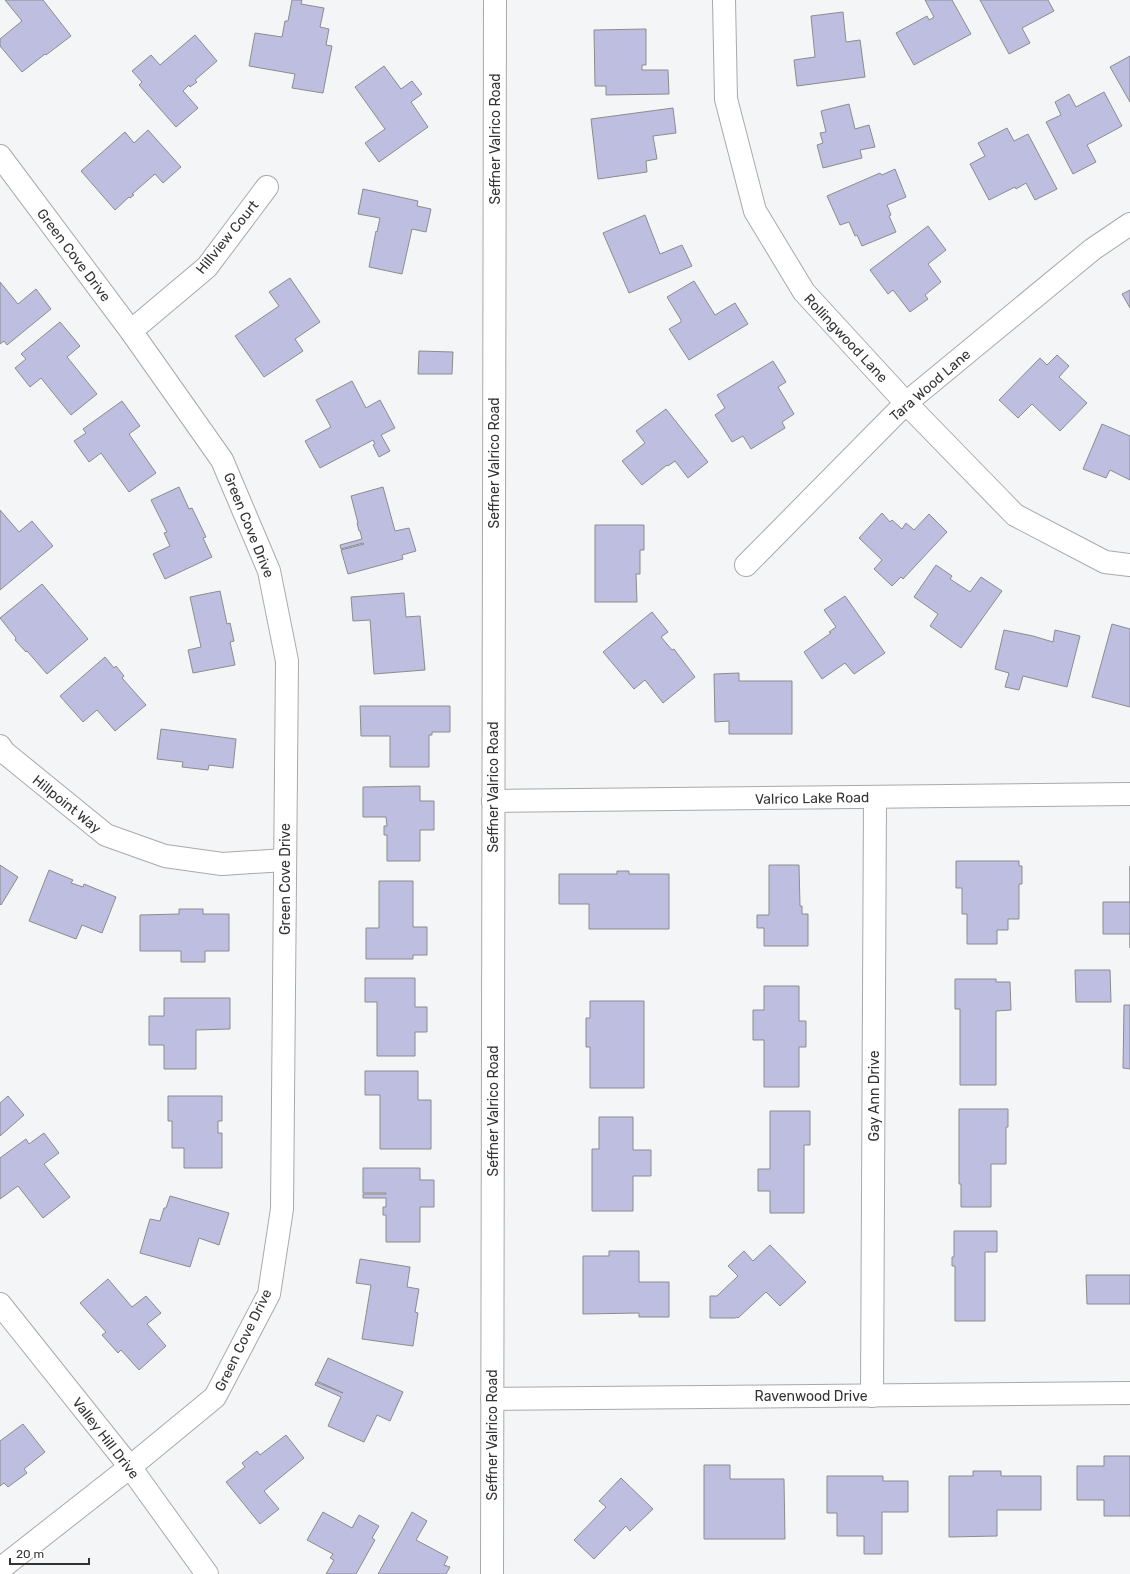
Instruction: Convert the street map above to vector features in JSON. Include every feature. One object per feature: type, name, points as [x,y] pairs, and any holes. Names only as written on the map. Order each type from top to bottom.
[{"type":"street","name":"Seffner Valrico Road","points":[[492,1574],[495,0]]},
{"type":"street","name":"Rollingwood Lane","points":[[724,0],[726,99],[755,210],[804,292],[906,403],[1015,515],[1105,562],[1130,565]]},
{"type":"street","name":"Green Cove Drive","points":[[0,156],[131,331],[222,460],[269,571],[286,661],[282,1209],[269,1294],[215,1397],[130,1467],[0,1569]]},
{"type":"street","name":"Hillview Court","points":[[131,331],[207,267],[267,187]]},
{"type":"street","name":"Tara Wood Lane","points":[[746,565],[906,403],[1093,249],[1130,224]]},
{"type":"street","name":"Hillpoint Way","points":[[0,746],[4,752],[106,835],[165,856],[222,864],[285,860]]},
{"type":"street","name":"Valrico Lake Road","points":[[493,801],[1130,794]]},
{"type":"street","name":"Gay Ann Drive","points":[[872,1396],[875,797]]},
{"type":"street","name":"Valley Hill Drive","points":[[0,1304],[130,1467],[207,1574]]},
{"type":"street","name":"Ravenwood Drive","points":[[492,1399],[1130,1393]]},
{"type":"building","points":[[5,0],[43,0],[71,36],[22,72],[0,46],[0,39],[22,21]]},
{"type":"building","points":[[292,0],[302,0],[301,4],[324,8],[320,27],[329,29],[326,45],[332,46],[323,93],[292,88],[295,74],[249,66],[255,33],[282,37],[285,21],[288,21]]},
{"type":"building","points":[[925,0],[952,0],[971,34],[914,65],[896,33],[927,16],[929,20],[934,17]]},
{"type":"building","points":[[980,0],[1048,0],[1054,11],[1022,28],[1030,43],[1009,54]]},
{"type":"building","points":[[843,12],[846,42],[860,40],[865,77],[797,86],[794,60],[815,57],[811,16]]},
{"type":"building","points":[[646,29],[646,65],[642,65],[642,70],[668,70],[669,94],[606,95],[606,86],[595,86],[594,30]]},
{"type":"building","points":[[195,35],[217,61],[195,80],[197,82],[190,87],[189,85],[183,91],[198,108],[176,127],[139,85],[142,82],[132,71],[151,55],[160,65]]},
{"type":"building","points":[[1130,56],[1130,102],[1110,67]]},
{"type":"building","points":[[384,66],[401,89],[412,81],[422,94],[411,102],[428,127],[379,162],[365,143],[385,129],[355,87]]},
{"type":"building","points":[[1104,92],[1122,126],[1087,145],[1096,162],[1073,174],[1046,122],[1061,115],[1055,102],[1069,94],[1076,107]]},
{"type":"building","points":[[849,104],[855,129],[869,125],[875,147],[860,150],[862,158],[823,168],[817,145],[823,143],[820,133],[826,132],[821,111]]},
{"type":"building","points":[[673,108],[676,133],[653,136],[657,159],[646,161],[647,172],[598,179],[591,119]]},
{"type":"building","points":[[1007,128],[1014,141],[1028,134],[1057,189],[1035,200],[1026,183],[1016,189],[1015,187],[989,200],[970,164],[985,156],[978,143]]},
{"type":"building","points":[[148,130],[181,167],[163,183],[155,174],[132,194],[134,195],[130,198],[129,197],[115,210],[81,171],[125,132],[134,143]]},
{"type":"building","points":[[895,169],[906,197],[887,205],[891,215],[889,216],[896,232],[862,246],[857,235],[855,236],[849,222],[840,225],[827,196],[880,173],[882,175]]},
{"type":"building","points":[[363,189],[418,201],[417,206],[431,209],[426,232],[412,229],[402,274],[369,267],[380,218],[358,214]]},
{"type":"building","points":[[645,215],[660,254],[682,245],[692,266],[629,293],[603,233]]},
{"type":"building","points":[[928,226],[946,250],[928,264],[941,282],[925,295],[928,299],[910,312],[893,290],[888,294],[870,270]]},
{"type":"building","points":[[290,278],[320,322],[295,339],[303,351],[264,377],[235,336],[279,306],[269,292]]},
{"type":"building","points":[[694,281],[715,315],[735,303],[748,324],[689,360],[669,329],[681,322],[681,320],[667,297]]},
{"type":"building","points":[[0,282],[18,304],[36,289],[51,309],[7,345],[4,341],[0,344]]},
{"type":"building","points":[[1130,290],[1130,308],[1122,294]]},
{"type":"building","points":[[60,322],[80,346],[67,357],[97,394],[71,415],[41,378],[30,387],[15,368],[26,359],[21,354]]},
{"type":"building","points":[[419,351],[453,352],[452,374],[418,374]]},
{"type":"building","points":[[1057,355],[1069,366],[1059,377],[1087,403],[1060,431],[1032,404],[1018,418],[999,400],[1040,358],[1047,365]]},
{"type":"building","points":[[773,361],[786,382],[778,387],[794,414],[782,422],[785,428],[751,449],[743,436],[732,442],[715,415],[725,408],[717,395]]},
{"type":"building","points":[[352,381],[366,408],[380,400],[395,428],[381,435],[390,451],[379,457],[373,445],[375,444],[373,440],[320,468],[305,441],[331,427],[316,400]]},
{"type":"building","points":[[122,401],[140,426],[129,434],[156,473],[129,492],[101,453],[89,462],[74,441],[86,433],[83,429]]},
{"type":"building","points":[[666,409],[708,462],[688,478],[675,461],[668,466],[667,465],[642,485],[622,461],[645,443],[636,431]]},
{"type":"building","points":[[1102,424],[1130,436],[1130,480],[1110,470],[1106,478],[1083,469]]},
{"type":"building","points":[[179,487],[189,509],[192,508],[206,537],[203,538],[212,557],[165,579],[153,554],[170,546],[164,533],[167,532],[151,500]]},
{"type":"building","points":[[383,487],[395,531],[409,528],[416,551],[402,555],[403,559],[348,574],[341,550],[364,544],[341,549],[340,545],[362,539],[351,496]]},
{"type":"building","points":[[0,510],[19,532],[32,521],[53,546],[0,590]]},
{"type":"building","points":[[882,513],[890,522],[892,520],[902,529],[906,523],[914,530],[929,514],[947,532],[903,579],[901,577],[892,586],[874,569],[882,560],[859,538]]},
{"type":"building","points":[[595,525],[644,525],[644,550],[640,550],[640,574],[636,574],[637,602],[595,602]]},
{"type":"building","points":[[936,565],[952,576],[950,579],[970,592],[981,577],[1002,591],[961,648],[930,626],[938,614],[914,597]]},
{"type":"building","points":[[42,584],[88,639],[47,674],[15,640],[16,638],[0,618]]},
{"type":"building","points":[[220,591],[227,624],[230,623],[234,641],[230,642],[235,665],[193,673],[188,650],[201,647],[190,597]]},
{"type":"building","points":[[404,593],[406,617],[420,616],[425,670],[374,674],[370,620],[353,621],[351,597]]},
{"type":"building","points":[[845,596],[885,653],[854,674],[845,663],[822,679],[804,652],[831,633],[829,632],[836,627],[824,610]]},
{"type":"building","points":[[652,612],[668,632],[661,637],[672,650],[674,649],[695,677],[663,703],[645,680],[634,689],[603,652]]},
{"type":"building","points":[[1112,624],[1130,629],[1130,707],[1092,697]]},
{"type":"building","points":[[1004,630],[1053,642],[1055,630],[1080,636],[1067,687],[1023,676],[1019,690],[1005,687],[1009,673],[995,669]]},
{"type":"building","points":[[105,657],[114,668],[116,666],[124,676],[122,678],[146,705],[115,731],[97,710],[83,722],[60,696]]},
{"type":"building","points":[[739,673],[739,681],[792,681],[792,734],[729,734],[729,721],[715,722],[714,674]]},
{"type":"building","points":[[360,706],[450,706],[450,732],[432,732],[432,735],[429,735],[429,767],[390,767],[390,736],[361,736]]},
{"type":"building","points":[[161,729],[236,739],[233,768],[209,765],[208,770],[182,767],[183,762],[157,759]]},
{"type":"building","points":[[420,786],[420,801],[434,801],[434,830],[420,830],[420,861],[387,861],[387,835],[384,835],[384,826],[387,826],[386,817],[363,817],[363,787]]},
{"type":"building","points":[[956,861],[1019,861],[1019,866],[1022,866],[1022,884],[1019,884],[1019,919],[1008,919],[1008,930],[997,930],[997,944],[967,944],[967,914],[962,914],[962,888],[956,888]]},
{"type":"building","points":[[0,865],[18,877],[1,905],[0,904]]},
{"type":"building","points":[[769,865],[799,865],[800,906],[802,906],[802,914],[808,914],[808,946],[764,946],[764,928],[757,928],[757,915],[769,915]]},
{"type":"building","points":[[49,870],[73,880],[71,883],[83,887],[84,884],[116,897],[102,933],[82,925],[76,939],[29,921]]},
{"type":"building","points":[[617,871],[629,871],[629,874],[669,874],[669,929],[589,929],[589,904],[559,904],[559,874],[617,874]]},
{"type":"building","points":[[379,881],[413,881],[413,927],[427,927],[427,955],[413,955],[413,959],[366,959],[366,928],[379,928]]},
{"type":"building","points":[[1103,902],[1130,902],[1130,934],[1103,934]]},
{"type":"building","points":[[179,909],[203,909],[203,914],[229,914],[229,951],[205,951],[205,962],[181,962],[181,951],[140,951],[140,915],[179,914]]},
{"type":"building","points":[[1075,970],[1110,970],[1111,1002],[1076,1002]]},
{"type":"building","points":[[365,978],[415,978],[415,1007],[427,1007],[427,1032],[415,1032],[415,1056],[377,1056],[377,1002],[365,1002]]},
{"type":"building","points":[[955,979],[996,979],[996,982],[1010,982],[1011,1010],[996,1011],[996,1085],[960,1085],[960,1009],[955,1009]]},
{"type":"building","points":[[764,986],[799,986],[799,1021],[806,1021],[806,1047],[799,1047],[799,1087],[764,1087],[764,1040],[753,1040],[753,1010],[764,1010]]},
{"type":"building","points":[[164,998],[230,998],[230,1029],[196,1030],[196,1069],[164,1069],[164,1045],[149,1045],[149,1016],[164,1016]]},
{"type":"building","points":[[590,1001],[644,1001],[644,1088],[590,1088],[590,1047],[586,1047],[586,1018],[590,1018]]},
{"type":"building","points":[[1124,1005],[1130,1005],[1130,1069],[1123,1068]]},
{"type":"building","points":[[365,1071],[418,1071],[418,1100],[431,1100],[431,1149],[380,1149],[380,1095],[365,1095]]},
{"type":"building","points":[[8,1096],[24,1115],[0,1136],[0,1103]]},
{"type":"building","points":[[168,1096],[222,1096],[222,1121],[218,1121],[218,1133],[222,1133],[222,1168],[184,1168],[184,1148],[172,1148],[172,1121],[168,1121]]},
{"type":"building","points":[[959,1109],[1008,1109],[1008,1127],[1006,1127],[1006,1164],[991,1164],[991,1207],[961,1207],[961,1184],[959,1184]]},
{"type":"building","points":[[770,1111],[810,1111],[810,1145],[804,1145],[804,1213],[770,1213],[770,1191],[758,1191],[758,1169],[770,1169]]},
{"type":"building","points":[[599,1117],[633,1117],[633,1150],[651,1150],[651,1176],[633,1176],[633,1211],[592,1211],[592,1149],[599,1149]]},
{"type":"building","points":[[44,1133],[59,1153],[44,1164],[70,1197],[43,1218],[18,1186],[0,1199],[0,1158],[26,1139],[29,1144]]},
{"type":"building","points":[[363,1168],[420,1168],[420,1180],[434,1180],[434,1207],[420,1207],[420,1242],[386,1242],[386,1215],[383,1215],[383,1207],[386,1207],[386,1198],[363,1198],[363,1194],[386,1193],[363,1193]]},
{"type":"building","points":[[170,1196],[229,1213],[219,1245],[199,1238],[190,1267],[140,1253],[150,1219],[160,1221]]},
{"type":"building","points":[[954,1231],[997,1231],[997,1252],[985,1252],[985,1321],[955,1321],[955,1266],[952,1266],[952,1257],[954,1257]]},
{"type":"building","points":[[770,1245],[806,1282],[780,1306],[766,1292],[738,1318],[710,1318],[710,1296],[717,1296],[738,1276],[728,1266],[744,1251],[753,1261]]},
{"type":"building","points":[[609,1251],[639,1251],[639,1282],[669,1282],[669,1317],[639,1317],[639,1313],[583,1314],[583,1256],[609,1256]]},
{"type":"building","points":[[360,1259],[410,1267],[407,1287],[419,1289],[415,1312],[418,1313],[413,1346],[362,1339],[371,1285],[356,1283]]},
{"type":"building","points":[[1086,1275],[1130,1275],[1130,1304],[1087,1304]]},
{"type":"building","points":[[108,1279],[132,1307],[146,1296],[161,1313],[147,1324],[166,1346],[139,1370],[121,1350],[118,1353],[102,1335],[106,1332],[80,1303]]},
{"type":"building","points":[[328,1358],[403,1392],[390,1421],[377,1415],[364,1442],[328,1426],[341,1397],[315,1385],[316,1382],[343,1393],[317,1381]]},
{"type":"building","points":[[23,1424],[45,1452],[24,1469],[27,1473],[8,1487],[4,1483],[0,1486],[0,1441]]},
{"type":"building","points":[[286,1435],[304,1458],[264,1491],[279,1509],[260,1524],[226,1482],[245,1467],[242,1463],[257,1451],[260,1455]]},
{"type":"building","points":[[1104,1456],[1130,1456],[1130,1516],[1104,1516],[1104,1500],[1077,1500],[1077,1466],[1104,1466]]},
{"type":"building","points":[[704,1465],[730,1465],[730,1479],[784,1479],[785,1539],[704,1539]]},
{"type":"building","points":[[973,1471],[1001,1471],[1001,1476],[1041,1476],[1041,1510],[997,1510],[997,1536],[949,1537],[949,1476],[973,1476]]},
{"type":"building","points":[[827,1476],[883,1476],[883,1481],[908,1481],[908,1512],[882,1512],[882,1554],[864,1554],[864,1536],[837,1536],[837,1513],[827,1513]]},
{"type":"building","points":[[621,1478],[653,1509],[630,1531],[626,1526],[594,1559],[574,1540],[606,1507],[599,1501]]},
{"type":"building","points":[[323,1512],[352,1528],[359,1515],[379,1526],[372,1538],[375,1540],[356,1574],[326,1574],[334,1560],[330,1558],[333,1554],[307,1540]]},
{"type":"building","points":[[412,1512],[427,1521],[416,1540],[448,1557],[444,1565],[450,1567],[446,1574],[378,1574]]}]
